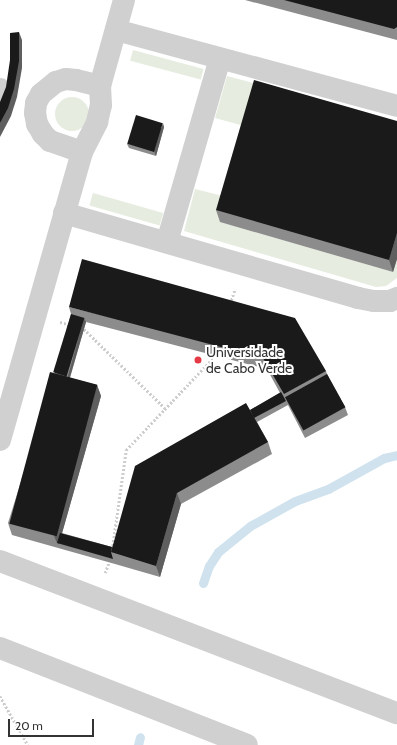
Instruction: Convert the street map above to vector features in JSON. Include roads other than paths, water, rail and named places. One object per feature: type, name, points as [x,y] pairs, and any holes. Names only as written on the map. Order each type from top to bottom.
[{"type":"street","points":[[0,440],[82,152],[98,122],[101,105],[100,86],[124,0]]},
{"type":"street","points":[[116,30],[397,106]]},
{"type":"street","points":[[167,242],[220,58]]},
{"type":"street","points":[[11,95],[41,94],[56,82],[66,79],[100,86]]},
{"type":"street","points":[[11,95],[35,113],[37,124],[42,134],[50,141],[82,152]]},
{"type":"street","points":[[64,213],[358,298],[374,302],[390,301],[397,298]]},
{"type":"street","points":[[0,561],[397,713]]},
{"type":"street","points":[[0,648],[247,745]]},
{"type":"waterway","points":[[203,583],[209,566],[218,552],[250,526],[295,501],[328,489],[384,458],[397,455]]},
{"type":"waterway","points":[[138,745],[140,737]]},
{"type":"place","name":"Universidade de Cabo Verde","points":[[198,360]]}]
